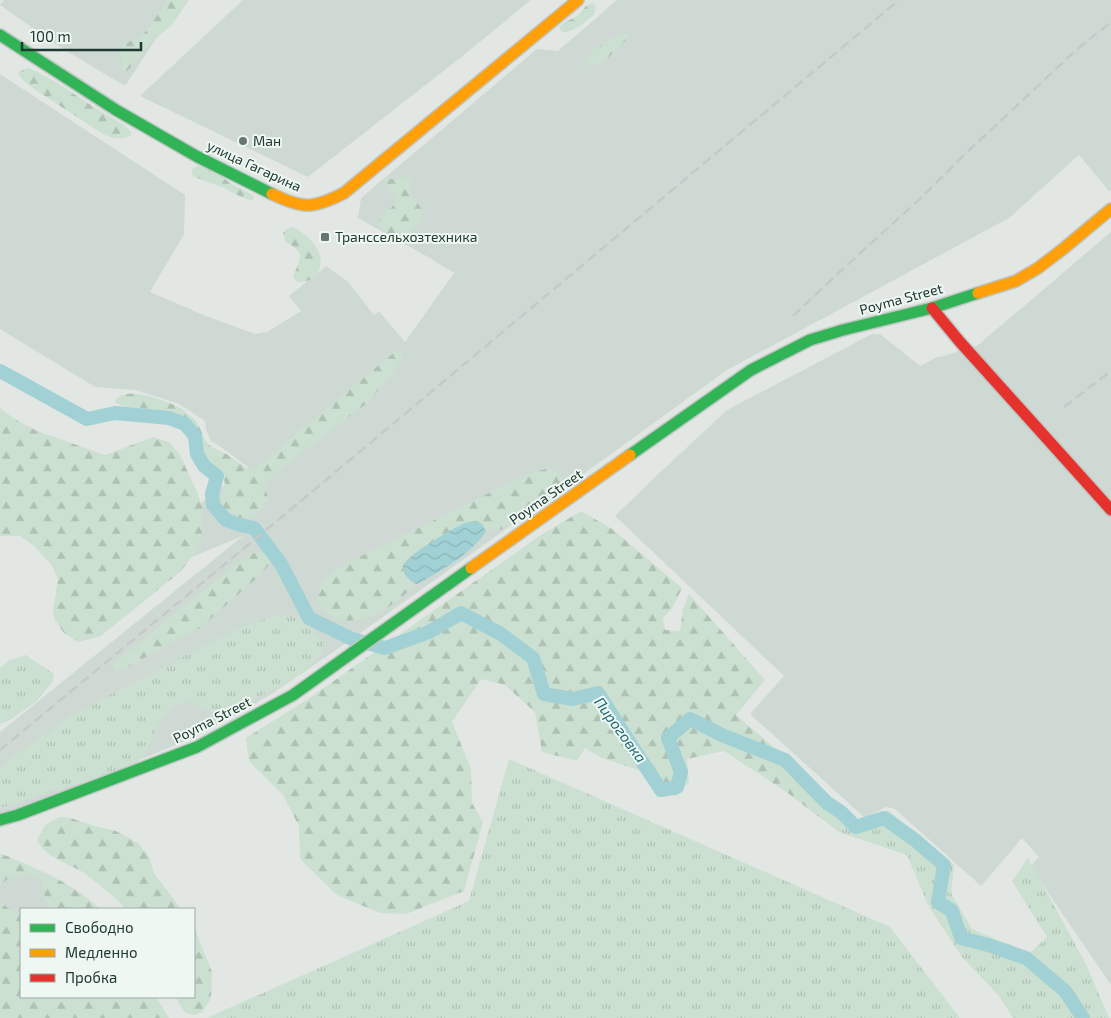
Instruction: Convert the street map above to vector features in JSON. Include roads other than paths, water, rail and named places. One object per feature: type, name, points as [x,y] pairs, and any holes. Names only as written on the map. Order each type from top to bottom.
[{"type":"main road","name":"улица Гагарина","points":[[0,35],[116,110],[196,156],[289,202],[310,206],[329,201],[344,193],[578,0]]},
{"type":"main road","name":"Poyma Street","points":[[0,820],[18,815],[197,747],[293,695],[751,370],[810,340],[932,308],[1016,281],[1038,268],[1111,209]]},
{"type":"main road","points":[[932,308],[960,342],[1111,510]]},
{"type":"water","points":[[477,521],[482,524],[486,531],[473,547],[445,568],[417,584],[407,577],[403,566],[412,556],[431,542],[460,526],[468,522]]},
{"type":"waterway","name":"Пироговка","points":[[0,371],[87,419],[115,413],[169,418],[185,424],[195,436],[197,454],[204,466],[217,476],[212,494],[213,505],[226,520],[254,528],[281,564],[309,618],[352,639],[385,648],[429,632],[461,613],[501,634],[533,658],[544,694],[573,699],[598,693],[661,790],[677,787],[681,772],[668,738],[690,719],[722,735],[785,760],[827,803],[841,812],[856,827],[884,818],[915,840],[944,865],[938,902],[952,911],[961,938],[1026,958],[1065,991],[1083,1018]]},
{"type":"railway","points":[[0,750],[283,516],[899,0]]},
{"type":"railway","points":[[793,316],[923,196],[1077,49],[1111,22]]},
{"type":"railway","points":[[1064,407],[1111,371]]},
{"type":"place","name":"Ман","points":[[243,141]]},
{"type":"place","name":"Транссельхозтехника","points":[[325,237]]}]
